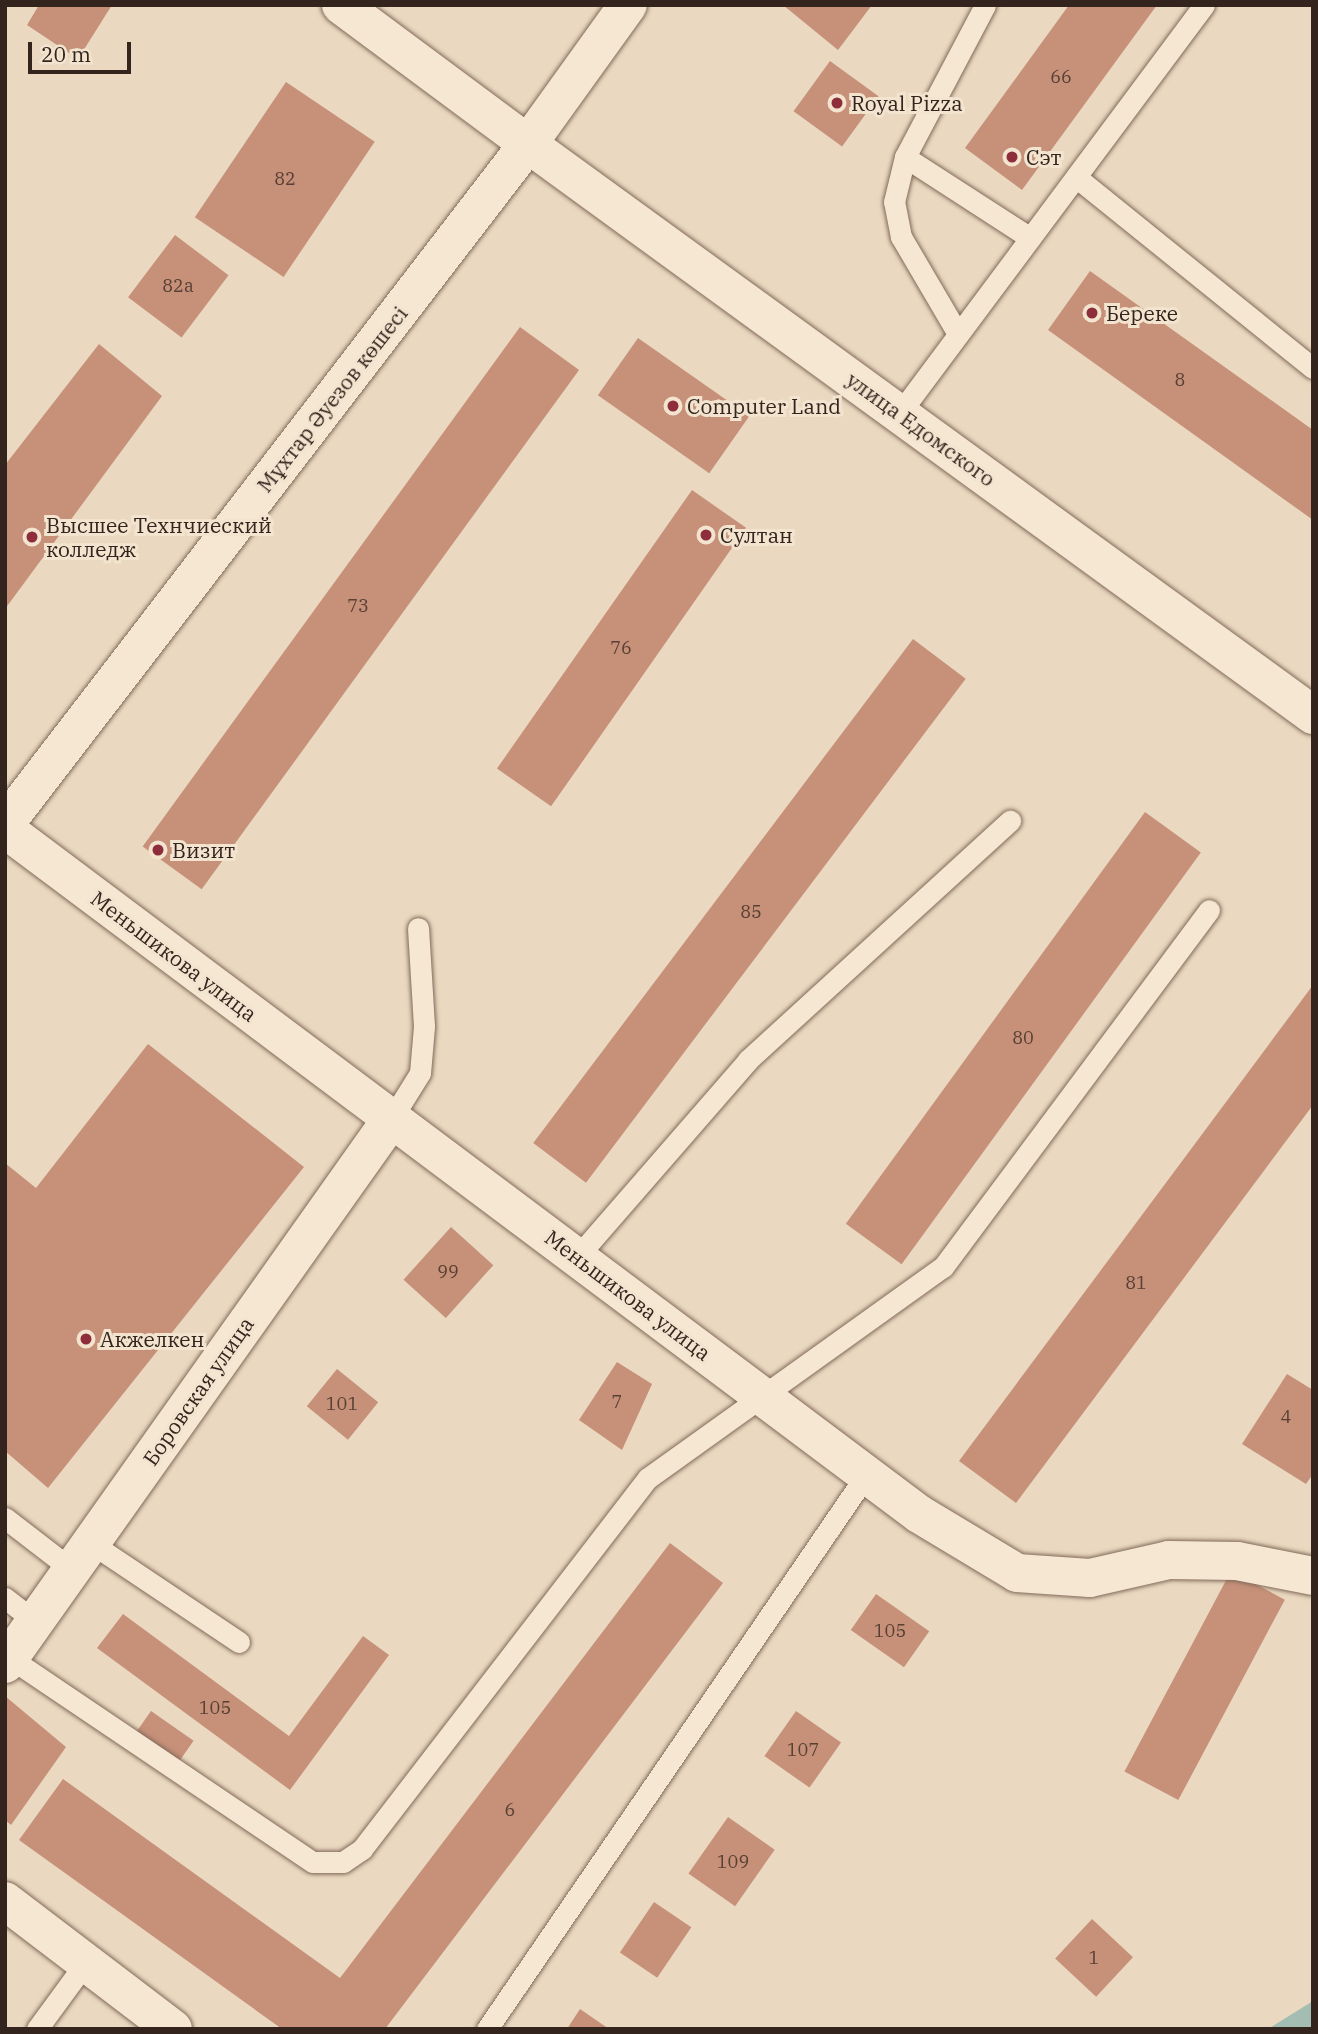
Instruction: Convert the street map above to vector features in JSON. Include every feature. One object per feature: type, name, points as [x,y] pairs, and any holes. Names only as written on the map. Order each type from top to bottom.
[{"type":"street","name":"улица Едомского","points":[[341,5],[1313,715]]},
{"type":"street","name":"Мұхтар Әуезов көшесі","points":[[5,824],[528,144],[628,5]]},
{"type":"street","name":"Меньшикова улица","points":[[5,829],[919,1514],[1017,1573],[1090,1578],[1169,1560],[1237,1561],[1313,1576]]},
{"type":"street","name":"Боровская улица","points":[[8,1661],[20,1609],[81,1556],[391,1118]]},
{"type":"street","points":[[5,1901],[173,2029]]},
{"type":"lane","points":[[958,334],[901,237],[894,202],[905,156],[985,5]]},
{"type":"lane","points":[[899,414],[1204,5]]},
{"type":"lane","points":[[905,156],[1030,238]]},
{"type":"lane","points":[[1076,177],[1313,368]]},
{"type":"lane","points":[[577,1257],[748,1060],[1010,821]]},
{"type":"lane","points":[[8,1661],[313,1862],[343,1862],[362,1849],[648,1478],[764,1398],[943,1267],[1209,910]]},
{"type":"lane","points":[[391,1118],[420,1073],[424,1026],[418,928]]},
{"type":"lane","points":[[487,2029],[866,1475]]},
{"type":"lane","points":[[5,1518],[239,1642]]},
{"type":"lane","points":[[37,2029],[86,1962]]},
{"type":"shaded area","points":[[1313,2001],[1313,2029],[1268,2029]]},
{"type":"building","points":[[39,5],[112,5],[78,59],[27,25]]},
{"type":"building","points":[[783,5],[872,5],[838,50]]},
{"type":"building","points":[[1069,5],[1157,5],[1022,190],[965,148]]},
{"type":"building","name":"Royal Pizza","points":[[830,61],[879,96],[842,146],[794,111]]},
{"type":"building","points":[[286,82],[375,142],[284,277],[195,217]]},
{"type":"building","points":[[175,235],[229,275],[182,338],[128,297]]},
{"type":"building","points":[[1090,271],[1313,430],[1313,520],[1048,330]]},
{"type":"building","points":[[520,327],[579,370],[202,889],[143,846]]},
{"type":"building","name":"Computer Land","points":[[638,338],[749,416],[709,473],[598,395]]},
{"type":"building","name":"Высшее Технчиеский колледж","points":[[99,344],[162,396],[5,609],[5,465]]},
{"type":"building","points":[[692,490],[746,528],[551,806],[497,769]]},
{"type":"building","points":[[913,639],[966,679],[586,1183],[533,1143]]},
{"type":"building","points":[[1145,812],[1201,853],[902,1264],[846,1224]]},
{"type":"building","points":[[1313,985],[1313,1105],[1016,1503],[959,1461]]},
{"type":"building","name":"Акжелкен","points":[[148,1044],[304,1167],[48,1488],[5,1451],[5,1163],[36,1188]]},
{"type":"building","points":[[451,1227],[493,1265],[446,1318],[403,1280]]},
{"type":"building","points":[[617,1362],[652,1384],[622,1450],[579,1420]]},
{"type":"building","points":[[337,1369],[378,1402],[348,1440],[307,1406]]},
{"type":"building","points":[[1287,1374],[1313,1390],[1313,1474],[1306,1484],[1242,1444]]},
{"type":"building","points":[[670,1543],[723,1583],[385,2029],[282,2029],[19,1840],[63,1779],[340,1978]]},
{"type":"building","points":[[1231,1571],[1285,1600],[1178,1800],[1124,1771]]},
{"type":"building","points":[[876,1594],[929,1631],[904,1667],[851,1630]]},
{"type":"building","points":[[123,1614],[289,1736],[363,1636],[389,1655],[290,1790],[97,1648]]},
{"type":"building","points":[[5,1696],[66,1747],[11,1825],[5,1820]]},
{"type":"building","points":[[151,1711],[194,1741],[177,1765],[134,1735]]},
{"type":"building","points":[[796,1711],[841,1743],[810,1788],[764,1756]]},
{"type":"building","points":[[728,1817],[775,1850],[735,1906],[688,1874]]},
{"type":"building","points":[[654,1902],[691,1927],[657,1978],[620,1953]]},
{"type":"building","points":[[1092,1919],[1133,1957],[1096,1997],[1055,1958]]},
{"type":"building","points":[[580,2009],[609,2029],[567,2029]]},
{"type":"place","name":"Royal Pizza","points":[[837,103]]},
{"type":"place","name":"Сэт","points":[[1012,157]]},
{"type":"place","name":"Береке","points":[[1092,313]]},
{"type":"place","name":"Computer Land","points":[[673,406]]},
{"type":"place","name":"Султан","points":[[706,535]]},
{"type":"place","name":"Высшее Технчиеский колледж","points":[[32,537]]},
{"type":"place","name":"Визит","points":[[158,850]]},
{"type":"place","name":"Акжелкен","points":[[86,1339]]}]
